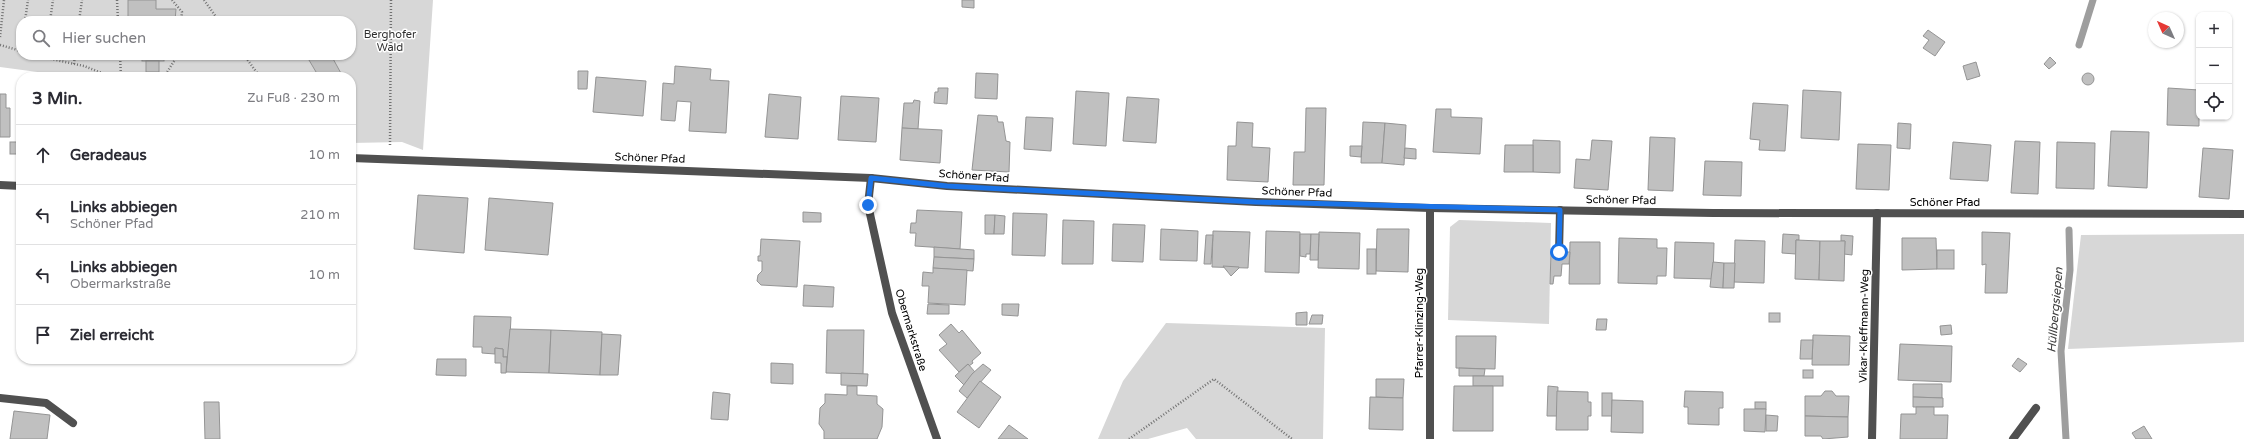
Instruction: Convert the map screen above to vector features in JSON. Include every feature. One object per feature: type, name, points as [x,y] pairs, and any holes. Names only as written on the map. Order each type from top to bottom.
[{"type":"street","name":"Schöner Pfad","points":[[356,158],[871,178],[947,186],[1256,202],[1430,208],[1877,213],[2244,214]]},
{"type":"street","name":"Obermarkstraße","points":[[871,178],[868,205],[892,314],[937,439]]},
{"type":"street","points":[[0,185],[16,186]]},
{"type":"street","name":"Pfarrer-Klinzing-Weg","points":[[1430,208],[1430,439]]},
{"type":"street","points":[[1559,252],[1560,210]]},
{"type":"street","name":"Vikar-Kleffmann-Weg","points":[[1872,439],[1877,213]]},
{"type":"street","points":[[0,398],[46,403],[73,423]]},
{"type":"street","points":[[2013,439],[2036,408]]},
{"type":"path","points":[[0,37],[4,0]]},
{"type":"path","points":[[26,16],[28,0]]},
{"type":"path","points":[[51,16],[53,0]]},
{"type":"path","points":[[80,16],[82,0]]},
{"type":"path","points":[[117,0],[118,16]]},
{"type":"path","points":[[172,0],[182,12],[182,16]]},
{"type":"path","points":[[204,0],[215,16]]},
{"type":"path","points":[[390,160],[391,0]]},
{"type":"path","points":[[0,45],[16,50]]},
{"type":"path","points":[[57,60],[97,72]]},
{"type":"path","points":[[74,60],[74,64]]},
{"type":"path","points":[[120,60],[121,72]]},
{"type":"path","points":[[167,72],[175,60]]},
{"type":"path","points":[[248,60],[256,72]]},
{"type":"path","points":[[1129,439],[1214,379],[1292,439]]},
{"type":"green space","name":"Berghofer Wald","points":[[0,0],[433,0],[423,150],[402,142],[356,143],[356,72],[38,72],[0,67]]},
{"type":"green space","points":[[1459,220],[1551,223],[1549,324],[1448,320],[1450,227]]},
{"type":"green space","points":[[2244,234],[2244,342],[2068,349],[2081,235]]},
{"type":"green space","points":[[1166,323],[1325,328],[1323,439],[1196,439],[1187,428],[1148,439],[1098,439],[1123,381]]},
{"type":"building","points":[[128,0],[156,0],[156,9],[176,9],[175,16],[128,16]]},
{"type":"building","points":[[962,0],[974,0],[974,8],[962,7]]},
{"type":"building","points":[[1928,30],[1945,42],[1935,56],[1923,48],[1929,40],[1923,36]]},
{"type":"building","points":[[2050,57],[2056,63],[2049,69],[2044,64]]},
{"type":"building","points":[[142,60],[164,60],[164,61]]},
{"type":"building","points":[[309,60],[334,60],[340,72],[316,72]]},
{"type":"building","points":[[146,61],[159,61],[159,72],[146,72]]},
{"type":"building","points":[[1976,62],[1980,76],[1967,80],[1963,66]]},
{"type":"building","points":[[675,66],[711,69],[710,80],[729,81],[726,133],[689,131],[691,102],[677,101],[675,121],[661,120],[663,83],[674,84]]},
{"type":"building","points":[[578,71],[588,71],[587,89],[578,89]]},
{"type":"building","points":[[976,73],[998,74],[997,99],[975,98]]},
{"type":"building","points":[[2086,73],[2090,73],[2094,79],[2090,85],[2086,85],[2082,81],[2082,77]]},
{"type":"building","points":[[596,77],[646,81],[643,116],[593,112]]},
{"type":"building","points":[[938,88],[948,88],[947,104],[934,103],[935,92],[938,92]]},
{"type":"building","points":[[2168,88],[2196,90],[2196,120],[2199,120],[2199,126],[2167,125]]},
{"type":"building","points":[[1803,90],[1841,92],[1839,140],[1801,138]]},
{"type":"building","points":[[1076,91],[1109,93],[1106,146],[1073,144]]},
{"type":"building","points":[[0,94],[6,94],[6,108],[10,108],[10,137],[0,137]]},
{"type":"building","points":[[769,94],[801,97],[798,139],[765,137]]},
{"type":"building","points":[[841,96],[879,98],[876,142],[838,140]]},
{"type":"building","points":[[1127,97],[1159,99],[1156,143],[1123,141]]},
{"type":"building","points":[[914,100],[920,101],[918,129],[902,128],[904,103],[913,103]]},
{"type":"building","points":[[1753,103],[1788,105],[1785,151],[1759,150],[1760,140],[1750,139]]},
{"type":"building","points":[[1306,108],[1326,108],[1324,185],[1293,185],[1294,152],[1305,152]]},
{"type":"building","points":[[1436,109],[1451,109],[1451,117],[1482,118],[1480,154],[1433,152]]},
{"type":"building","points":[[978,115],[997,116],[998,122],[1003,122],[1006,141],[1010,142],[1009,172],[972,170]]},
{"type":"building","points":[[1026,117],[1053,118],[1051,151],[1024,149]]},
{"type":"building","points":[[1237,122],[1253,123],[1252,147],[1270,148],[1268,182],[1227,180],[1228,146],[1236,146]]},
{"type":"building","points":[[1363,122],[1385,123],[1382,163],[1361,163]]},
{"type":"building","points":[[1385,123],[1406,125],[1404,165],[1382,163]]},
{"type":"building","points":[[1898,123],[1911,124],[1910,149],[1897,148]]},
{"type":"building","points":[[902,128],[942,130],[940,163],[900,160]]},
{"type":"building","points":[[2111,131],[2149,132],[2147,188],[2108,186]]},
{"type":"building","points":[[1650,137],[1675,138],[1673,191],[1648,190]]},
{"type":"building","points":[[1533,140],[1560,141],[1560,173],[1533,172]]},
{"type":"building","points":[[1592,140],[1612,141],[1608,190],[1574,188],[1576,159],[1590,160]]},
{"type":"building","points":[[2015,141],[2040,142],[2038,194],[2011,193]]},
{"type":"building","points":[[10,142],[16,142],[16,154],[10,154]]},
{"type":"building","points":[[1953,142],[1991,145],[1988,181],[1950,179]]},
{"type":"building","points":[[2057,142],[2095,143],[2094,189],[2056,188]]},
{"type":"building","points":[[1858,144],[1891,145],[1889,190],[1856,189]]},
{"type":"building","points":[[1505,145],[1533,145],[1533,172],[1504,172]]},
{"type":"building","points":[[1350,146],[1362,146],[1361,157],[1350,156]]},
{"type":"building","points":[[1405,148],[1416,149],[1416,159],[1404,158]]},
{"type":"building","points":[[2203,148],[2233,150],[2229,199],[2199,197]]},
{"type":"building","points":[[1705,161],[1742,162],[1741,196],[1703,195]]},
{"type":"building","points":[[418,195],[468,198],[464,253],[414,249]]},
{"type":"building","points":[[489,198],[553,203],[548,255],[485,250]]},
{"type":"building","points":[[917,210],[962,212],[960,249],[915,246],[916,233],[910,233],[911,223],[916,223]]},
{"type":"building","points":[[803,212],[821,213],[821,222],[803,222]]},
{"type":"building","points":[[1013,213],[1047,214],[1045,256],[1012,255]]},
{"type":"building","points":[[985,215],[995,215],[994,234],[985,234]]},
{"type":"building","points":[[995,215],[1005,216],[1004,234],[994,234]]},
{"type":"building","points":[[1063,220],[1094,221],[1093,264],[1062,264]]},
{"type":"building","points":[[1113,224],[1145,225],[1143,262],[1112,261]]},
{"type":"building","points":[[1161,229],[1198,231],[1197,261],[1160,260]]},
{"type":"building","points":[[1377,229],[1409,229],[1408,272],[1376,271]]},
{"type":"building","points":[[1213,231],[1250,232],[1248,268],[1212,267]]},
{"type":"building","points":[[1266,231],[1300,232],[1299,273],[1265,272]]},
{"type":"building","points":[[1319,232],[1360,233],[1359,269],[1318,268]]},
{"type":"building","points":[[1982,232],[2010,233],[2007,293],[1985,293],[1986,264],[1982,265]]},
{"type":"building","points":[[1300,234],[1311,234],[1310,254],[1306,254],[1306,257],[1300,256]]},
{"type":"building","points":[[1311,234],[1319,234],[1318,260],[1310,260]]},
{"type":"building","points":[[1783,234],[1799,235],[1799,240],[1796,240],[1796,254],[1782,253]]},
{"type":"building","points":[[1206,235],[1213,235],[1211,264],[1204,264]]},
{"type":"building","points":[[1841,235],[1853,236],[1852,255],[1844,254],[1845,241],[1841,241]]},
{"type":"building","points":[[1619,238],[1657,239],[1657,248],[1667,248],[1666,276],[1657,276],[1657,284],[1618,283]]},
{"type":"building","points":[[1902,238],[1936,238],[1937,269],[1902,270]]},
{"type":"building","points":[[761,239],[800,241],[797,287],[761,285],[757,281],[758,275],[762,271],[762,261],[758,261],[758,256],[760,256]]},
{"type":"building","points":[[1735,240],[1765,241],[1764,283],[1734,282]]},
{"type":"building","points":[[1796,240],[1820,241],[1819,280],[1795,279]]},
{"type":"building","points":[[1820,241],[1845,241],[1844,281],[1819,280]]},
{"type":"building","points":[[1570,242],[1600,242],[1600,284],[1569,284]]},
{"type":"building","points":[[1675,242],[1714,243],[1713,279],[1674,278]]},
{"type":"building","points":[[934,247],[974,250],[974,259],[934,257]]},
{"type":"building","points":[[1367,249],[1376,249],[1376,274],[1367,274]]},
{"type":"building","points":[[1937,250],[1954,250],[1954,269],[1937,269]]},
{"type":"building","points":[[1551,252],[1570,252],[1569,264],[1562,264],[1561,276],[1554,276],[1553,284],[1550,284]]},
{"type":"building","points":[[934,257],[974,259],[973,271],[933,268]]},
{"type":"building","points":[[1713,262],[1724,263],[1723,288],[1710,287]]},
{"type":"building","points":[[1724,263],[1735,263],[1734,288],[1723,288]]},
{"type":"building","points":[[1223,266],[1239,267],[1239,268],[1231,276]]},
{"type":"building","points":[[933,268],[967,270],[965,305],[928,303],[929,286],[922,286],[923,272],[933,273]]},
{"type":"building","points":[[804,285],[834,287],[833,307],[803,306]]},
{"type":"building","points":[[928,304],[949,305],[949,314],[927,314]]},
{"type":"building","points":[[1002,304],[1019,304],[1018,316],[1002,315]]},
{"type":"building","points":[[1307,312],[1307,325],[1296,325],[1296,313]]},
{"type":"building","points":[[1769,313],[1780,313],[1780,322],[1769,322]]},
{"type":"building","points":[[1312,315],[1323,315],[1322,324],[1309,324]]},
{"type":"building","points":[[474,316],[511,317],[509,357],[503,357],[503,349],[495,348],[495,354],[482,353],[482,347],[473,347]]},
{"type":"building","points":[[1597,319],[1607,319],[1606,330],[1596,330]]},
{"type":"building","points":[[951,324],[959,333],[962,330],[981,353],[972,361],[973,363],[969,366],[968,364],[959,372],[939,350],[947,344],[939,335]]},
{"type":"building","points":[[1951,325],[1952,334],[1941,335],[1940,326]]},
{"type":"building","points":[[510,329],[551,330],[549,373],[506,372]]},
{"type":"building","points":[[551,330],[602,332],[600,375],[549,373]]},
{"type":"building","points":[[827,330],[864,330],[863,374],[826,373]]},
{"type":"building","points":[[602,334],[621,335],[618,375],[600,375]]},
{"type":"building","points":[[1813,335],[1850,336],[1849,365],[1812,365]]},
{"type":"building","points":[[1456,336],[1496,336],[1495,369],[1456,368]]},
{"type":"building","points":[[1801,340],[1813,340],[1812,359],[1800,359]]},
{"type":"building","points":[[1900,344],[1952,346],[1951,382],[1898,380]]},
{"type":"building","points":[[495,348],[503,349],[503,357],[507,357],[506,373],[501,373],[501,363],[495,363]]},
{"type":"building","points":[[2018,358],[2027,364],[2020,372],[2012,366]]},
{"type":"building","points":[[437,359],[466,359],[466,376],[436,375]]},
{"type":"building","points":[[771,363],[793,364],[793,384],[771,383]]},
{"type":"building","points":[[968,364],[975,372],[964,385],[955,376]]},
{"type":"building","points":[[983,364],[991,370],[967,398],[959,391],[972,374]]},
{"type":"building","points":[[1459,368],[1485,369],[1484,376],[1459,376]]},
{"type":"building","points":[[1803,370],[1813,370],[1813,378],[1803,378]]},
{"type":"building","points":[[841,373],[868,374],[867,386],[841,385]]},
{"type":"building","points":[[1473,376],[1503,376],[1503,386],[1473,386]]},
{"type":"building","points":[[1376,379],[1404,379],[1403,398],[1376,397]]},
{"type":"building","points":[[980,381],[1001,397],[979,428],[957,412]]},
{"type":"building","points":[[1913,384],[1942,384],[1942,398],[1913,397]]},
{"type":"building","points":[[847,386],[857,386],[857,395],[877,396],[877,404],[883,409],[882,427],[877,439],[824,439],[824,431],[819,424],[820,408],[825,403],[825,394],[847,395]]},
{"type":"building","points":[[1454,386],[1493,386],[1493,431],[1453,431]]},
{"type":"building","points":[[1548,386],[1558,387],[1557,416],[1547,416]]},
{"type":"building","points":[[1557,391],[1588,392],[1588,402],[1591,402],[1591,416],[1588,416],[1588,430],[1556,430]]},
{"type":"building","points":[[1685,391],[1723,392],[1723,408],[1719,408],[1719,425],[1688,424],[1688,407],[1684,407]]},
{"type":"building","points":[[1825,391],[1832,391],[1836,396],[1849,396],[1848,417],[1805,416],[1805,396],[1821,396]]},
{"type":"building","points":[[713,392],[730,394],[728,420],[711,419]]},
{"type":"building","points":[[1602,393],[1612,393],[1612,416],[1602,416]]},
{"type":"building","points":[[1370,397],[1403,398],[1403,430],[1369,429]]},
{"type":"building","points":[[1913,397],[1943,398],[1943,407],[1913,407]]},
{"type":"building","points":[[1612,400],[1643,401],[1643,433],[1611,432]]},
{"type":"building","points":[[204,402],[219,402],[220,439],[205,439]]},
{"type":"building","points":[[1755,402],[1766,402],[1766,409],[1755,409]]},
{"type":"building","points":[[1916,407],[1934,407],[1934,415],[1948,415],[1947,439],[1900,439],[1901,414],[1916,414]]},
{"type":"building","points":[[1744,409],[1766,409],[1765,432],[1744,431]]},
{"type":"building","points":[[14,411],[50,415],[47,439],[10,439]]},
{"type":"building","points":[[1766,415],[1778,416],[1777,431],[1766,431]]},
{"type":"building","points":[[1805,416],[1848,417],[1848,437],[1823,439],[1821,436],[1805,436]]},
{"type":"building","points":[[1009,425],[1028,439],[998,439]]},
{"type":"building","points":[[2144,426],[2152,439],[2136,439],[2132,433]]},
{"type":"waterway","name":"Hüllbergsiepen","points":[[2079,45],[2093,0]]},
{"type":"waterway","name":"Hüllbergsiepen","points":[[2066,439],[2061,351],[2070,270],[2069,230]]},
{"type":"route","points":[[868,205],[871,178],[947,186],[1256,202],[1430,208],[1560,210],[1559,252]]}]
